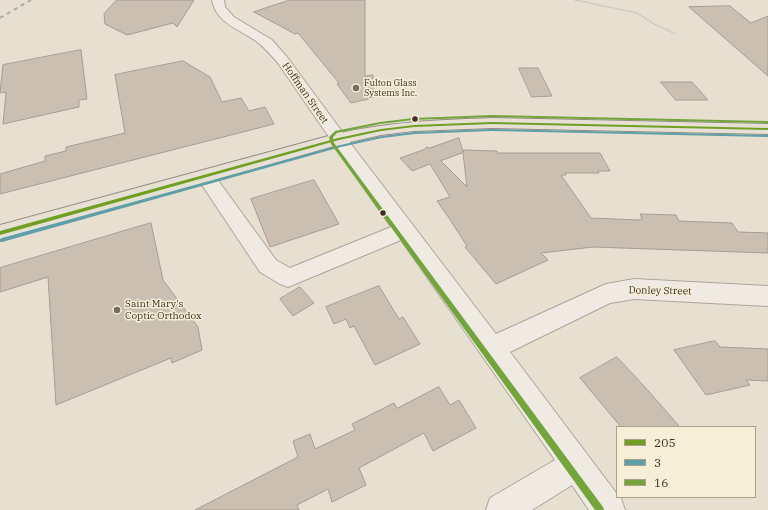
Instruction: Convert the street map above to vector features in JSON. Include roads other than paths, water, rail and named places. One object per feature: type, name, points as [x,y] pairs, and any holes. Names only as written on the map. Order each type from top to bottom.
[{"type":"main road","points":[[0,233],[338,139],[381,130],[414,126],[492,123],[768,129]]},
{"type":"street","name":"Hoffman Street","points":[[218,0],[219,9],[225,16],[258,37],[273,49],[288,67],[338,139],[609,510]]},
{"type":"street","points":[[206,176],[268,266],[288,278],[405,230]]},
{"type":"street","name":"Donley Street","points":[[492,348],[606,294],[634,289],[768,296]]},
{"type":"street","points":[[502,510],[576,465]]},
{"type":"railway","points":[[0,18],[31,0]]},
{"type":"place","name":"Fulton Glass Systems Inc.","points":[[356,88]]},
{"type":"place","name":"Saint Mary's Coptic Orthodox","points":[[117,310]]}]
